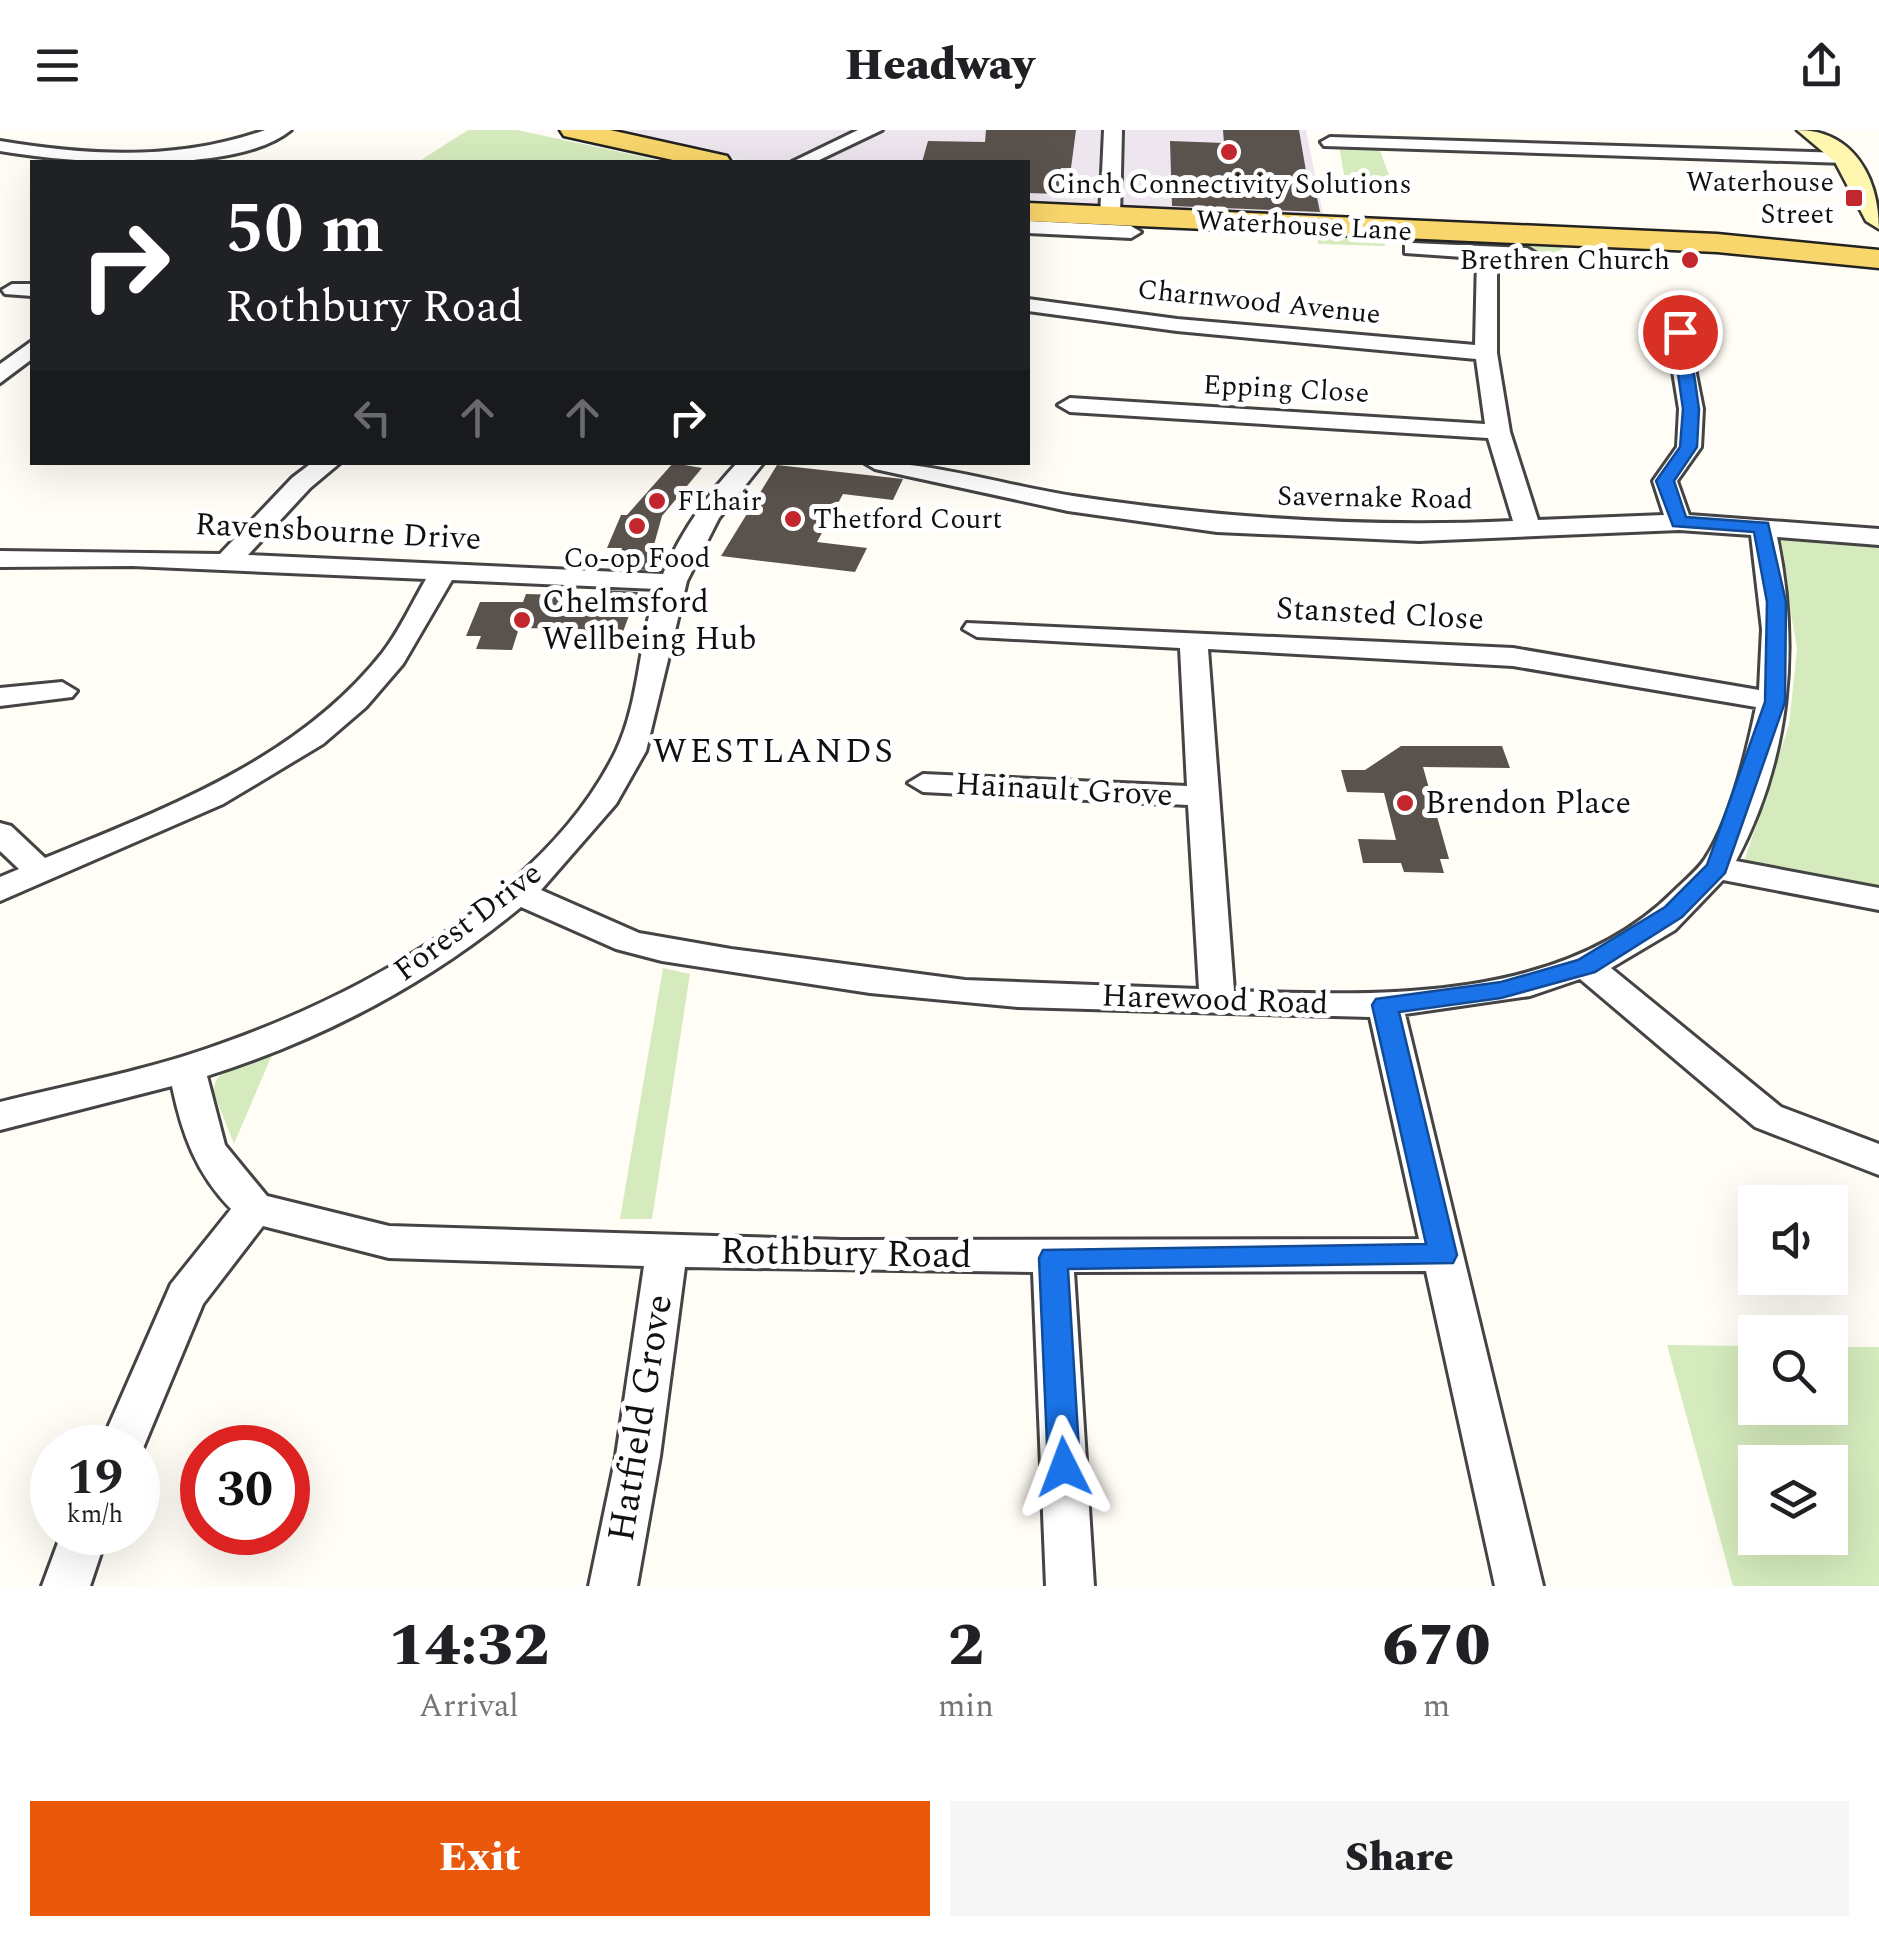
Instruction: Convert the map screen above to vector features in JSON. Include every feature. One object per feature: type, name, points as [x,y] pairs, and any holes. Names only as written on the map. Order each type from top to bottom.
[{"type":"main road","points":[[573,130],[708,160]]},
{"type":"main road","name":"Waterhouse Lane","points":[[1030,212],[1121,225],[1717,244],[1879,259]]},
{"type":"street","points":[[0,135],[14,130]]},
{"type":"street","points":[[158,160],[233,146],[282,130]]},
{"type":"street","points":[[805,160],[872,130]]},
{"type":"street","points":[[1113,130],[1121,225]]},
{"type":"street","points":[[1809,130],[1845,158],[1879,222]]},
{"type":"street","points":[[1330,142],[1845,158]]},
{"type":"street","points":[[0,146],[84,159],[118,160]]},
{"type":"street","name":"Waterhouse Lane","points":[[1030,227],[1121,225]]},
{"type":"street","points":[[1412,249],[1527,254]]},
{"type":"street","points":[[1487,252],[1486,353],[1498,432],[1528,529]]},
{"type":"street","points":[[1666,522],[1665,481],[1689,447],[1691,409],[1672,303]]},
{"type":"street","name":"Charnwood Avenue","points":[[1030,306],[1176,325],[1486,353]]},
{"type":"street","points":[[0,376],[30,350]]},
{"type":"street","name":"Epping Close","points":[[1070,405],[1498,432]]},
{"type":"street","points":[[228,561],[301,482],[325,465]]},
{"type":"street","name":"Forest Drive","points":[[0,1116],[187,1069],[285,1034],[397,977],[516,892],[588,819],[629,756],[648,704],[659,630],[672,582],[707,518],[750,465]]},
{"type":"street","name":"Savernake Road","points":[[889,465],[1068,503],[1217,524],[1419,533],[1666,522],[1879,537]]},
{"type":"street","name":"Harewood Road","points":[[516,892],[628,941],[696,956],[942,990],[1385,1005],[1501,990],[1587,966],[1674,912],[1717,868],[1775,702],[1777,602],[1762,527]]},
{"type":"street","name":"Ravensbourne Drive","points":[[0,559],[228,561],[672,582]]},
{"type":"street","points":[[0,890],[226,787],[311,737],[394,657],[442,572]]},
{"type":"street","name":"Stansted Close","points":[[977,629],[1039,636],[1192,639],[1513,657],[1643,676],[1775,702]]},
{"type":"street","name":"Hainault Grove","points":[[1192,639],[1206,796],[1217,1002]]},
{"type":"street","points":[[3,705],[62,691]]},
{"type":"street","name":"Hainault Grove","points":[[922,783],[1206,796]]},
{"type":"street","points":[[0,833],[40,872]]},
{"type":"street","points":[[1717,868],[1879,899]]},
{"type":"street","points":[[1587,966],[1768,1117],[1879,1160]]},
{"type":"street","points":[[1385,1005],[1519,1586]]},
{"type":"street","points":[[130,1425],[186,1296],[254,1208],[222,1177],[205,1152],[187,1069]]},
{"type":"street","name":"Rothbury Road","points":[[254,1208],[389,1242],[1053,1258],[1443,1255]]},
{"type":"street","name":"Hatfield Grove","points":[[614,1586],[638,1456],[667,1249]]},
{"type":"street","points":[[1053,1258],[1070,1586]]},
{"type":"street","points":[[66,1586],[77,1555]]},
{"type":"shaded area","points":[[607,130],[1306,130],[1324,219],[1030,204],[1030,160],[739,160]]},
{"type":"green space","points":[[468,130],[517,130],[658,160],[421,160]]},
{"type":"green space","points":[[1339,146],[1379,148],[1392,183],[1345,181]]},
{"type":"green space","points":[[1317,232],[1573,242],[1552,255],[1404,242],[1385,242],[1385,246],[1318,244]]},
{"type":"green space","points":[[1788,536],[1879,544],[1879,893],[1742,868],[1789,725],[1797,648],[1778,540]]},
{"type":"green space","points":[[663,968],[690,974],[652,1219],[620,1219]]},
{"type":"green space","points":[[274,1050],[234,1144],[213,1091],[216,1082],[236,1063]]},
{"type":"green space","points":[[1667,1345],[1738,1346],[1738,1425],[1848,1425],[1848,1347],[1879,1347],[1879,1586],[1733,1586]]},
{"type":"building","points":[[986,130],[1076,130],[1071,168],[1061,168],[1058,194],[1030,193],[1030,160],[923,160],[928,141],[985,142]]},
{"type":"building","points":[[1223,130],[1299,130],[1308,183],[1314,183],[1320,212],[1172,206],[1170,141],[1224,143]]},
{"type":"building","points":[[671,465],[702,468],[662,516],[647,570],[614,568],[622,548],[607,548],[621,515],[627,515]]},
{"type":"building","name":"Thetford Court","points":[[777,465],[903,479],[893,500],[843,494],[817,542],[867,548],[855,572],[721,556]]},
{"type":"building","name":"Chelmsford Wellbeing Hub","points":[[604,590],[638,592],[621,637],[578,637],[580,629],[519,628],[512,650],[476,649],[481,636],[466,636],[480,602],[523,602],[526,594],[602,596]]},
{"type":"building","name":"Brendon Place","points":[[1401,746],[1502,746],[1510,768],[1423,767],[1449,859],[1440,859],[1444,873],[1404,872],[1401,863],[1363,863],[1358,839],[1396,840],[1384,793],[1347,792],[1341,770],[1365,770]]},
{"type":"place","name":"Cinch Connectivity Solutions","points":[[1229,152]]},
{"type":"place","name":"Waterhouse Street","points":[[1854,198]]},
{"type":"place","name":"Brethren Church","points":[[1690,260]]},
{"type":"place","name":"FLhair","points":[[657,501]]},
{"type":"place","name":"Thetford Court","points":[[793,519]]},
{"type":"place","name":"Co-op Food","points":[[637,526]]},
{"type":"place","name":"Chelmsford Wellbeing Hub","points":[[522,620]]},
{"type":"place","name":"Brendon Place","points":[[1405,803]]},
{"type":"district","name":"WESTLANDS","points":[[774,751]]},
{"type":"route","points":[[1064,1467],[1053,1258],[1443,1255],[1385,1005],[1501,990],[1587,966],[1674,912],[1717,868],[1754,774],[1775,702],[1777,602],[1762,527],[1679,522],[1671,504],[1665,481],[1689,447],[1691,409],[1680,332]]}]
